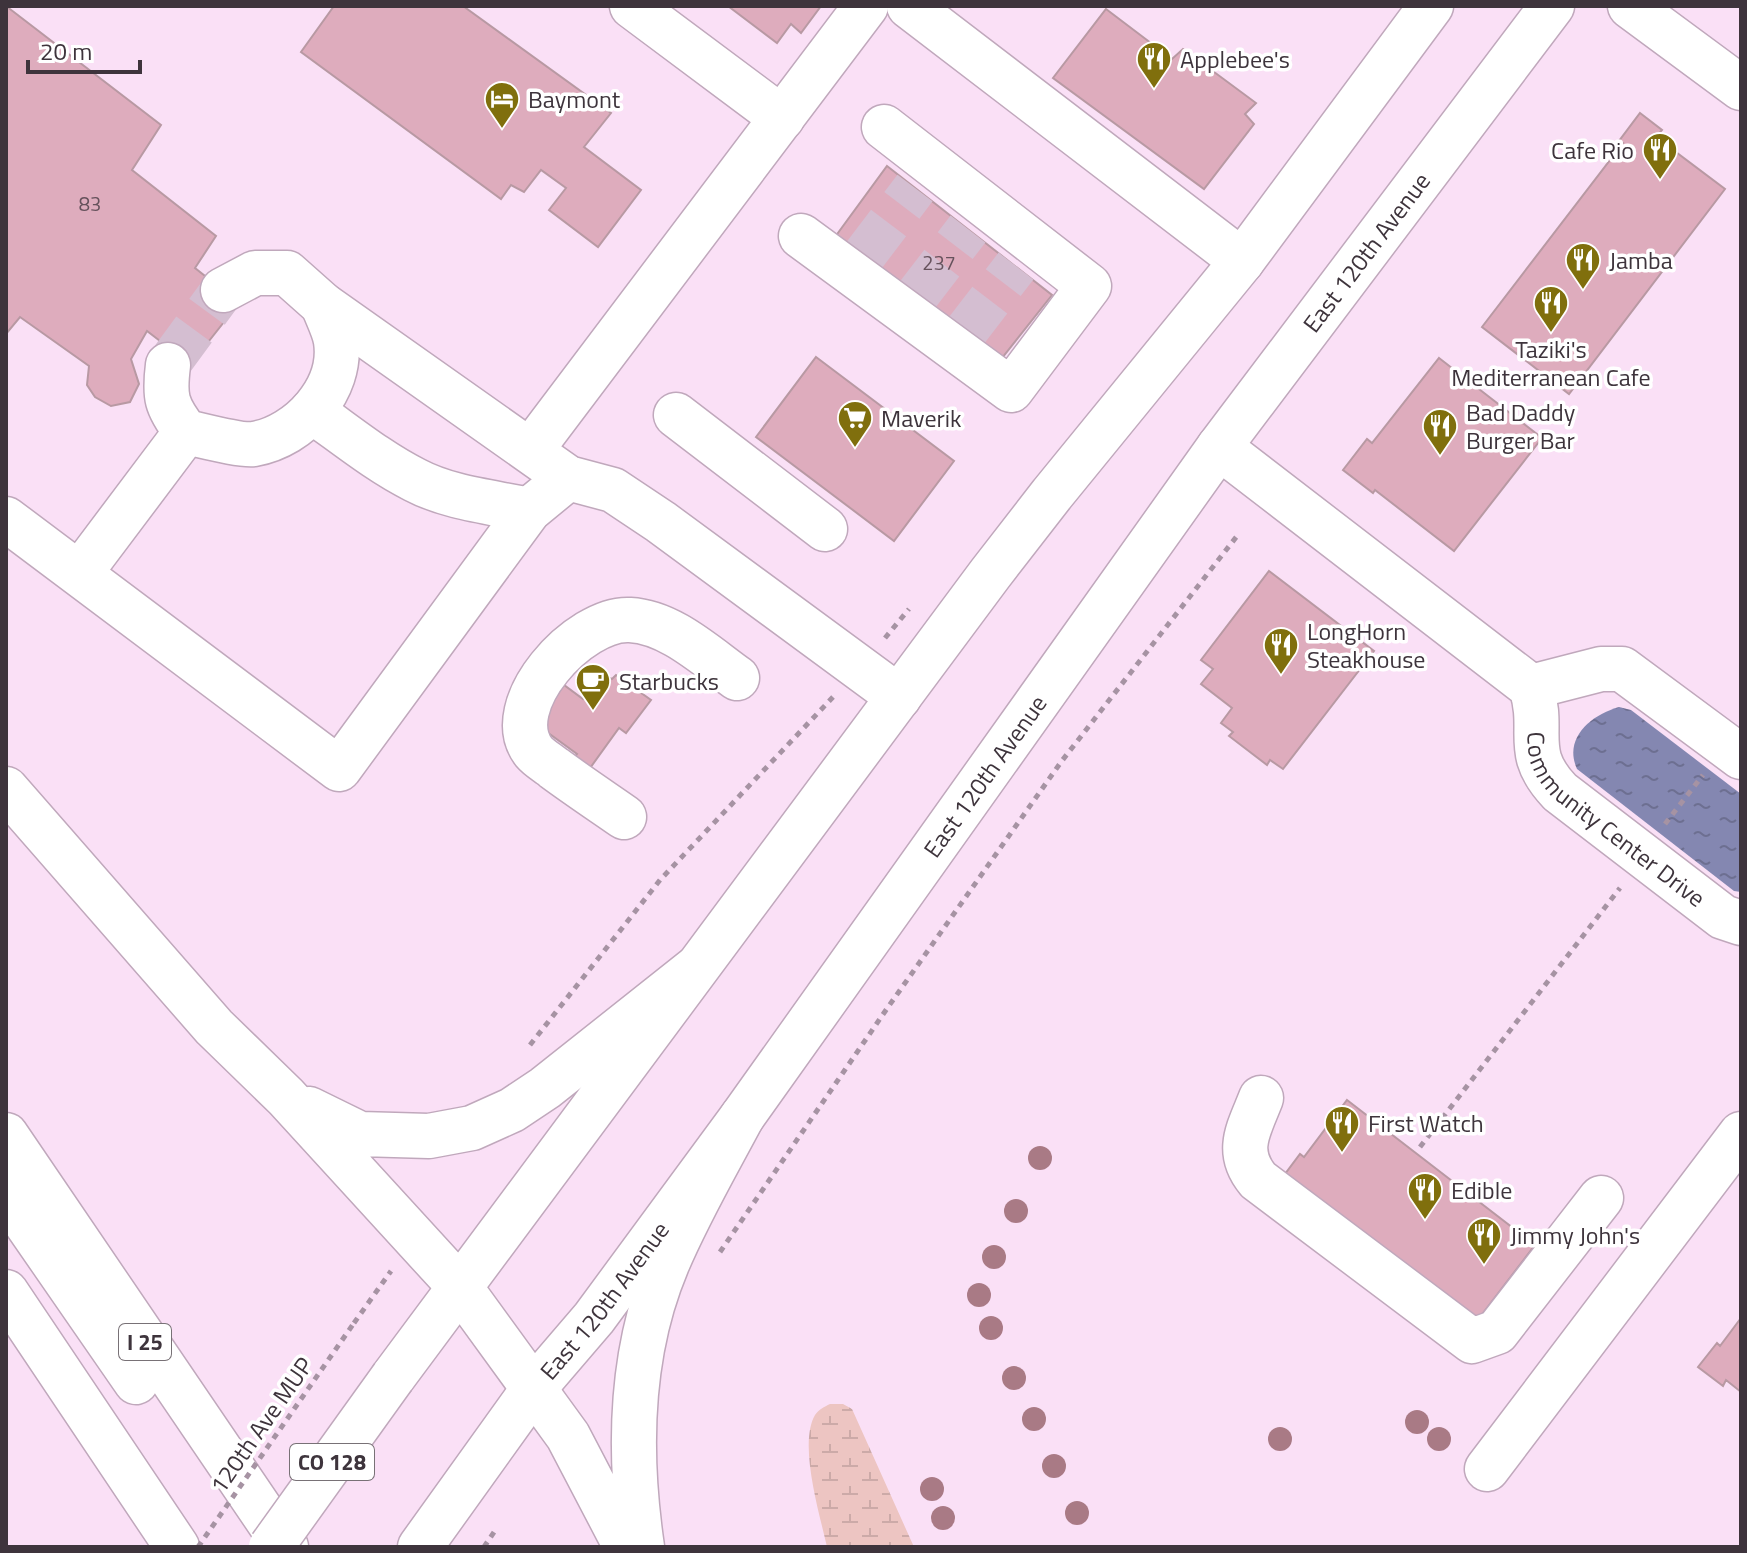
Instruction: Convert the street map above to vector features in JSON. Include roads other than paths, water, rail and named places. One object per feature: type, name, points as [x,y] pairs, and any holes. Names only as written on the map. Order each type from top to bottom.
[{"type":"main road","points":[[632,6],[782,118]]},
{"type":"main road","points":[[531,450],[866,6]]},
{"type":"main road","points":[[909,6],[1242,261]]},
{"type":"main road","points":[[459,1286],[1052,494],[1242,261],[1431,6]]},
{"type":"main road","name":"East 120th Avenue","points":[[420,1547],[534,1388],[594,1318],[742,1117],[1219,447],[1552,6]]},
{"type":"main road","points":[[1630,6],[1741,88]]},
{"type":"main road","points":[[801,236],[857,265],[958,341],[1011,390],[1089,286],[1025,254],[977,218],[923,176],[884,127]]},
{"type":"main road","points":[[223,290],[255,273],[287,273],[323,305],[568,478],[613,490],[899,697]]},
{"type":"main road","points":[[168,365],[165,387],[170,411],[186,432],[252,445],[289,431],[312,411],[333,378],[336,341],[323,305]]},
{"type":"main road","points":[[312,411],[418,482],[451,493],[529,510]]},
{"type":"main road","points":[[676,415],[825,529]]},
{"type":"main road","points":[[80,573],[186,432]]},
{"type":"main road","name":"Community Center Drive","points":[[1219,447],[1531,687],[1537,707],[1536,755],[1546,777],[1560,792],[1652,844],[1723,917],[1741,923]]},
{"type":"main road","points":[[6,519],[339,769],[529,510],[568,478]]},
{"type":"main road","points":[[624,817],[535,754],[524,732],[525,709],[567,648],[587,632],[606,623],[628,620],[648,623],[669,632],[737,678]]},
{"type":"main road","name":"Community Center Drive","points":[[1531,687],[1601,669],[1622,669],[1725,763]]},
{"type":"main road","points":[[6,789],[214,1027],[286,1097],[459,1286],[568,1436],[626,1547]]},
{"type":"main road","points":[[286,1097],[360,1134],[429,1136],[472,1128],[502,1115],[545,1088],[695,969]]},
{"type":"main road","points":[[1261,1098],[1246,1138],[1245,1151],[1247,1166],[1258,1180],[1472,1341],[1497,1332],[1601,1198]]},
{"type":"main road","points":[[642,1547],[633,1436],[637,1374],[646,1326],[660,1280],[682,1230],[742,1117]]},
{"type":"main road","points":[[1487,1469],[1741,1134]]},
{"type":"main road","name":"I 25","points":[[6,1135],[286,1547]]},
{"type":"main road","points":[[6,1194],[253,1547]]},
{"type":"main road","name":"CO 128","points":[[271,1547],[459,1286]]},
{"type":"main road","points":[[6,1292],[177,1547]]},
{"type":"main road","points":[[6,1343],[142,1547]]},
{"type":"water","points":[[1619,707],[1631,710],[1741,794],[1741,892],[1734,891],[1577,769],[1574,747],[1582,729],[1599,716]]},
{"type":"tunnel","points":[[862,258],[915,188]]},
{"type":"tunnel","points":[[915,298],[968,229]]},
{"type":"tunnel","points":[[963,335],[1016,266]]},
{"type":"tunnel","points":[[168,365],[223,290]]},
{"type":"place","name":"Applebee's","points":[[1154,90]]},
{"type":"place","name":"Baymont","points":[[502,130]]},
{"type":"place","name":"Cafe Rio","points":[[1660,181]]},
{"type":"place","name":"Jamba","points":[[1583,291]]},
{"type":"place","name":"Taziki's Mediterranean Cafe","points":[[1551,334]]},
{"type":"place","name":"Maverik","points":[[855,449]]},
{"type":"place","name":"Bad Daddy Burger Bar","points":[[1440,457]]},
{"type":"place","name":"LongHorn Steakhouse","points":[[1281,676]]},
{"type":"place","name":"Starbucks","points":[[593,712]]},
{"type":"place","name":"First Watch","points":[[1342,1154]]},
{"type":"place","name":"Edible","points":[[1425,1221]]},
{"type":"place","name":"Jimmy John's","points":[[1484,1266]]}]
